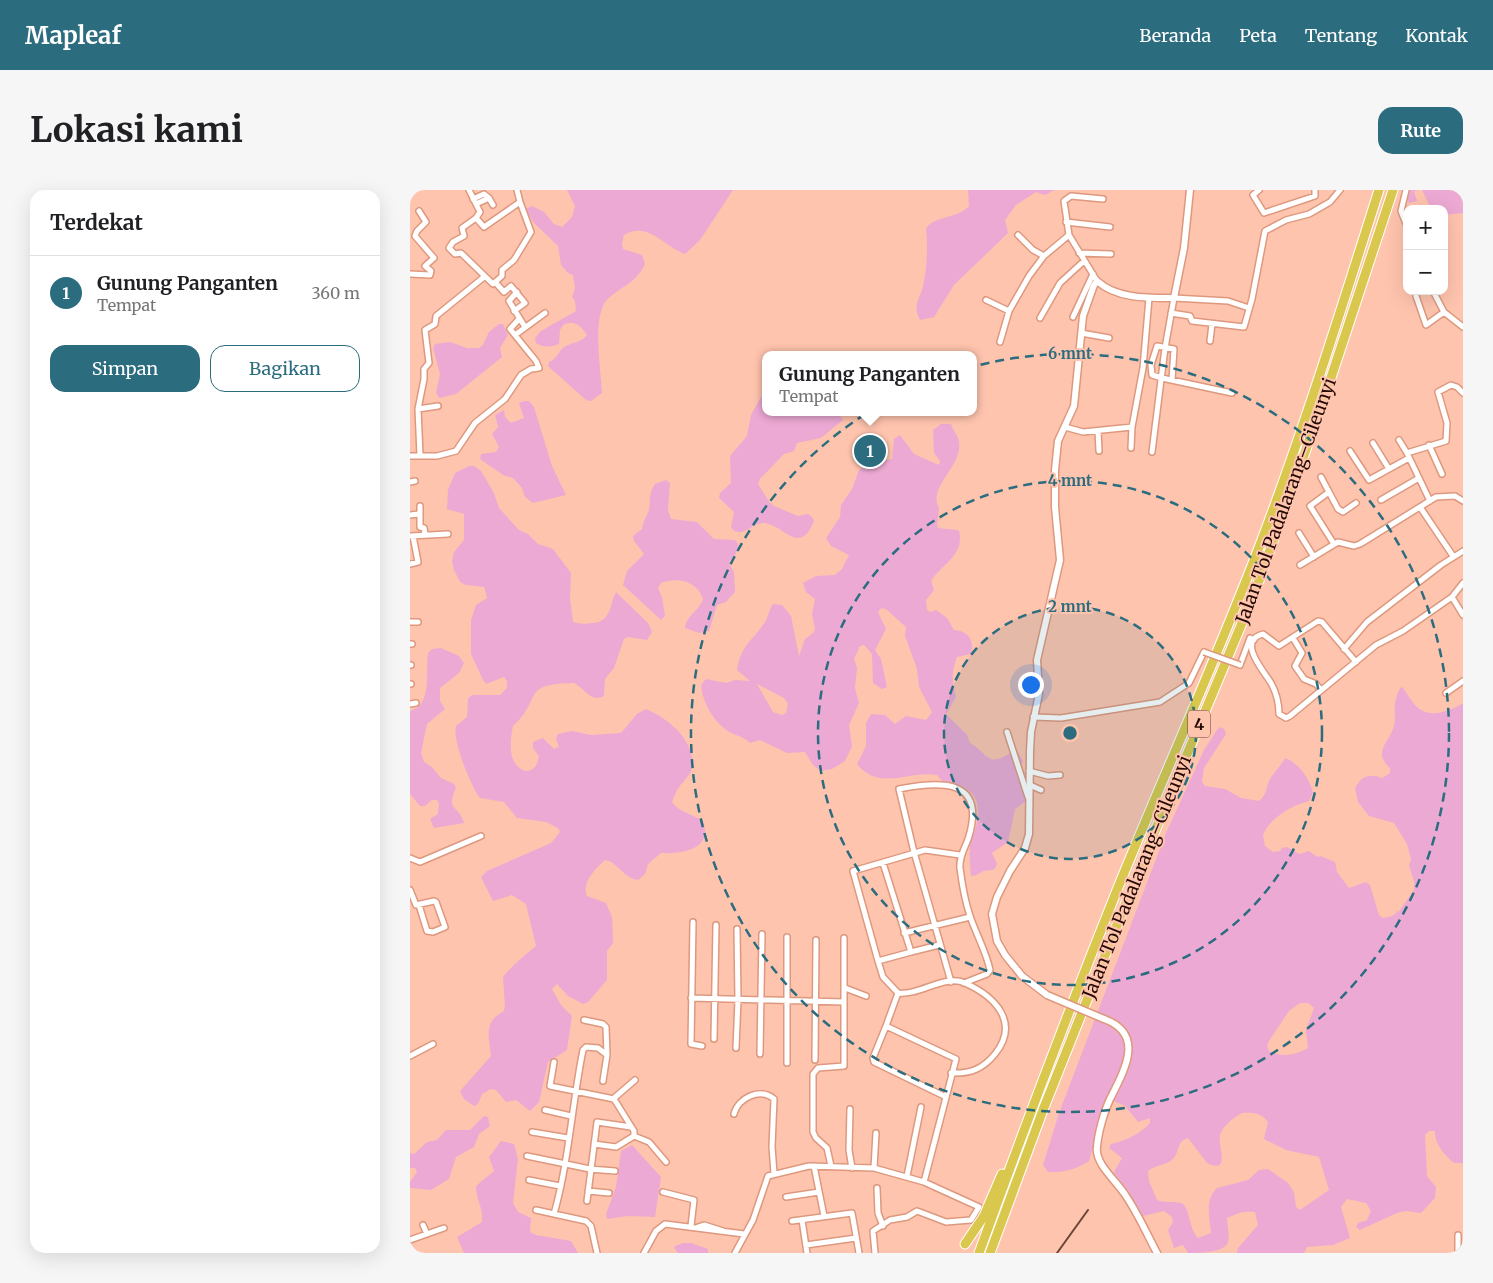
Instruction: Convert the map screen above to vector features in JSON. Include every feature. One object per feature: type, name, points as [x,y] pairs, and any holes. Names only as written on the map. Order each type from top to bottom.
[{"type":"highway","name":"Jalan Tol Padalarang–Cileunyi","points":[[979,1253],[1020,1141],[1116,893],[1207,680],[1264,535],[1313,396],[1379,190]]},
{"type":"highway","name":"Jalan Tol Padalarang–Cileunyi","points":[[990,1253],[1043,1110],[1147,850],[1255,592],[1324,399],[1393,190]]},
{"type":"highway","points":[[965,1244],[984,1216],[1009,1156],[1020,1141]]},
{"type":"street","points":[[469,190],[480,212],[476,218],[462,228],[464,236],[453,242],[449,248],[453,254],[461,253],[491,284],[502,276],[502,270],[517,256],[531,232],[517,190]]},
{"type":"street","points":[[1152,452],[1165,348],[1184,248],[1190,190]]},
{"type":"street","points":[[1259,190],[1254,192],[1253,195],[1264,214],[1315,196],[1315,190]]},
{"type":"street","points":[[1171,313],[1190,316],[1192,321],[1243,328],[1265,231],[1286,220],[1309,214],[1330,202],[1340,190]]},
{"type":"street","points":[[1403,216],[1401,211],[1406,190]]},
{"type":"street","points":[[1103,199],[1069,196],[1064,201],[1069,235],[1097,281],[1111,291],[1149,298],[1228,301],[1249,308]]},
{"type":"street","points":[[474,201],[489,198],[493,205]]},
{"type":"street","points":[[476,218],[482,227],[486,227],[520,202]]},
{"type":"street","points":[[410,274],[430,275],[431,271],[425,266],[434,258],[415,236],[417,231],[426,222],[419,211]]},
{"type":"street","points":[[1066,222],[1110,227]]},
{"type":"street","points":[[1018,235],[1033,250],[1044,256]]},
{"type":"street","points":[[1000,342],[1009,311],[1029,276],[1044,256],[1069,235]]},
{"type":"street","points":[[1079,253],[1111,254]]},
{"type":"street","points":[[1040,318],[1060,283],[1084,261]]},
{"type":"street","points":[[1073,317],[1092,274]]},
{"type":"street","points":[[420,455],[418,409],[424,369],[429,366],[425,330],[434,326],[436,316],[454,304],[460,294],[484,277]]},
{"type":"street","points":[[1097,281],[1087,301],[1081,333],[1074,406],[1058,441],[1055,470],[1055,507],[1060,560],[1037,660],[1039,694],[1033,716],[1028,842],[997,897],[992,922],[997,941],[1015,968],[1033,987],[1047,995],[1114,1023],[1124,1032],[1128,1055],[1120,1082],[1105,1114],[1097,1154],[1102,1165],[1126,1196],[1157,1253]]},
{"type":"street","points":[[495,282],[504,292],[511,286],[517,292],[524,303],[514,311]]},
{"type":"street","points":[[517,292],[509,300],[525,327]]},
{"type":"street","points":[[1435,295],[1444,312],[1463,327]]},
{"type":"street","points":[[1416,296],[1427,325],[1444,312]]},
{"type":"street","points":[[1131,448],[1132,428],[1143,368],[1149,298]]},
{"type":"street","points":[[986,300],[1009,311]]},
{"type":"street","points":[[515,335],[545,313]]},
{"type":"street","points":[[410,456],[437,456],[456,451],[475,423],[505,399],[521,374],[531,369],[539,368],[536,361],[510,328],[519,319]]},
{"type":"street","points":[[1210,341],[1212,324]]},
{"type":"street","points":[[1081,333],[1109,338]]},
{"type":"street","points":[[1172,380],[1175,350],[1173,348],[1156,347],[1150,371],[1152,376],[1232,393]]},
{"type":"street","points":[[1350,451],[1369,480],[1389,469],[1408,455],[1429,445],[1444,442],[1447,438],[1447,423],[1438,391],[1450,386],[1457,387],[1463,393]]},
{"type":"street","points":[[418,409],[438,406]]},
{"type":"street","points":[[1064,427],[1083,432],[1132,428]]},
{"type":"street","points":[[1098,431],[1100,451]]},
{"type":"street","points":[[1399,440],[1430,501]]},
{"type":"street","points":[[1373,443],[1389,469]]},
{"type":"street","points":[[1429,445],[1442,474]]},
{"type":"street","points":[[1320,477],[1340,511],[1344,512],[1356,503]]},
{"type":"street","points":[[1381,500],[1419,478]]},
{"type":"street","points":[[1329,492],[1310,507],[1334,544]]},
{"type":"street","points":[[1300,565],[1338,542],[1354,546],[1360,544],[1430,501],[1455,496],[1463,501]]},
{"type":"street","points":[[420,506],[420,526],[424,528],[425,534]]},
{"type":"street","points":[[1420,506],[1453,556]]},
{"type":"street","points":[[410,515],[419,514]]},
{"type":"street","points":[[1299,533],[1314,557]]},
{"type":"street","points":[[410,564],[418,562],[412,536],[448,534]]},
{"type":"street","points":[[1344,649],[1367,622],[1453,556],[1463,551]]},
{"type":"street","points":[[1254,640],[1252,656],[1277,696],[1279,714],[1282,717],[1290,716],[1376,645],[1404,631],[1452,598],[1463,583]]},
{"type":"street","points":[[1452,598],[1463,615]]},
{"type":"street","points":[[1033,716],[1062,718],[1160,702],[1189,683],[1204,652],[1240,665],[1250,638],[1254,640],[1263,634],[1279,646],[1318,621],[1322,622],[1356,662]]},
{"type":"street","points":[[410,622],[418,622]]},
{"type":"street","points":[[1293,638],[1302,654],[1295,666],[1304,679],[1316,684],[1321,690]]},
{"type":"street","points":[[1446,692],[1463,681]]},
{"type":"street","points":[[1007,732],[1030,803]]},
{"type":"street","points":[[1030,771],[1048,776],[1060,775]]},
{"type":"street","points":[[951,982],[939,945],[935,924],[914,852],[899,789],[934,784],[961,789],[970,797],[973,805],[970,835],[960,856],[970,917],[990,970],[987,974],[964,983],[951,982],[908,994],[898,993],[883,977],[853,871],[914,852],[932,850],[960,856]]},
{"type":"street","points":[[1030,785],[1041,790]]},
{"type":"street","points":[[410,858],[420,862],[480,836]]},
{"type":"street","points":[[883,863],[911,952]]},
{"type":"street","points":[[410,890],[415,904],[419,905],[429,932],[444,927],[434,900],[419,905]]},
{"type":"street","points":[[904,933],[970,917]]},
{"type":"street","points":[[693,922],[691,1044],[702,1046]]},
{"type":"street","points":[[714,1039],[716,925]]},
{"type":"street","points":[[736,1048],[738,1000],[737,929]]},
{"type":"street","points":[[760,1054],[762,934]]},
{"type":"street","points":[[787,937],[787,1063]]},
{"type":"street","points":[[830,1166],[827,1148],[816,1138],[813,1132],[813,1074],[818,1068],[844,1066],[844,938]]},
{"type":"street","points":[[815,1060],[816,940]]},
{"type":"street","points":[[878,961],[939,945]]},
{"type":"street","points":[[952,1073],[967,1073],[988,1063],[1004,1042],[1006,1031],[1006,1023],[999,1008],[989,998],[964,983]]},
{"type":"street","points":[[845,988],[866,996]]},
{"type":"street","points":[[898,993],[873,1058],[874,1062],[944,1096]]},
{"type":"street","points":[[691,998],[844,1002]]},
{"type":"street","points":[[584,1020],[603,1024],[606,1027],[606,1055],[603,1081]]},
{"type":"street","points":[[886,1026],[955,1057],[956,1060],[944,1096],[924,1182]]},
{"type":"street","points":[[410,1056],[433,1044]]},
{"type":"street","points":[[554,1214],[583,1050],[586,1047],[598,1048],[606,1055]]},
{"type":"street","points":[[554,1062],[550,1086],[613,1099],[632,1127],[634,1136]]},
{"type":"street","points":[[613,1099],[635,1080]]},
{"type":"street","points":[[734,1114],[739,1102],[747,1096],[770,1096],[774,1099],[772,1147],[774,1173]]},
{"type":"street","points":[[908,1176],[922,1107]]},
{"type":"street","points":[[850,1109],[849,1144],[852,1168]]},
{"type":"street","points":[[545,1110],[571,1116]]},
{"type":"street","points":[[587,1201],[598,1121],[632,1127]]},
{"type":"street","points":[[532,1132],[568,1138]]},
{"type":"street","points":[[874,1168],[876,1133]]},
{"type":"street","points":[[594,1144],[616,1147],[634,1136]]},
{"type":"street","points":[[634,1136],[649,1142],[666,1162]]},
{"type":"street","points":[[527,1156],[590,1169],[615,1171]]},
{"type":"street","points":[[814,1166],[824,1216]]},
{"type":"street","points":[[735,1253],[753,1220],[766,1179],[774,1173],[814,1166],[874,1168],[908,1176],[979,1207],[974,1218],[971,1220],[946,1222],[918,1211],[907,1217],[894,1218],[872,1232],[875,1253]]},
{"type":"street","points":[[529,1180],[560,1186]]},
{"type":"street","points":[[877,1188],[878,1212],[882,1226]]},
{"type":"street","points":[[588,1191],[609,1193]]},
{"type":"street","points":[[663,1192],[694,1200],[691,1226]]},
{"type":"street","points":[[786,1197],[819,1192]]},
{"type":"street","points":[[536,1210],[589,1223],[597,1253]]},
{"type":"street","points":[[792,1221],[852,1214],[859,1253]]},
{"type":"street","points":[[802,1220],[807,1253]]},
{"type":"street","points":[[644,1253],[656,1231],[665,1224],[698,1227],[704,1225],[723,1231],[744,1234]]},
{"type":"street","points":[[423,1225],[427,1234]]},
{"type":"street","points":[[410,1240],[444,1228]]},
{"type":"street","points":[[1458,1234],[1458,1253]]},
{"type":"street","points":[[806,1245],[856,1238]]},
{"type":"shaded area","points":[[567,190],[733,190],[700,240],[685,254],[648,233],[633,231],[624,235],[623,249],[642,255],[645,264],[632,281],[606,301],[602,309],[598,332],[602,393],[591,401],[586,400],[548,366],[549,362],[564,347],[585,338],[587,335],[582,329],[574,323],[563,325],[560,330],[559,344],[554,346],[538,345],[535,338],[541,331],[576,311],[575,301],[572,297],[575,288],[573,275],[568,273],[561,265],[558,246],[533,222],[526,209],[532,206],[544,212],[554,224],[562,227],[572,217],[575,206]]},
{"type":"shaded area","points":[[968,190],[1054,190],[1045,195],[1036,192],[1016,205],[1005,220],[1008,233],[954,285],[934,317],[920,320],[917,302],[923,286],[925,272],[926,229],[934,222],[958,213],[969,206]]},
{"type":"shaded area","points":[[1405,190],[1419,190],[1414,191],[1417,201],[1409,203]]},
{"type":"shaded area","points":[[1422,190],[1463,190],[1463,213],[1448,215],[1448,205],[1429,205]]},
{"type":"shaded area","points":[[499,324],[503,324],[508,335],[500,348],[502,357],[456,394],[439,398],[436,392],[440,374],[433,348],[435,344],[450,342],[467,348],[479,348],[483,345],[489,332]]},
{"type":"shaded area","points":[[762,395],[762,416],[840,416],[843,420],[821,438],[797,443],[794,451],[784,454],[760,479],[758,484],[774,506],[798,516],[808,514],[812,517],[814,521],[803,537],[790,536],[770,524],[763,523],[742,532],[734,531],[731,527],[734,512],[719,498],[720,493],[731,483],[730,456],[747,436],[751,415]]},
{"type":"shaded area","points":[[529,401],[534,407],[552,466],[566,495],[533,503],[525,497],[522,488],[513,478],[503,475],[480,459],[481,454],[496,452],[499,447],[492,434],[498,427],[495,415],[504,410],[505,417],[511,423],[524,418],[519,403]]},
{"type":"shaded area","points":[[941,424],[951,424],[959,440],[959,451],[956,459],[938,492],[937,527],[959,531],[960,539],[956,553],[931,581],[934,590],[926,600],[927,610],[931,612],[936,610],[947,618],[954,630],[967,634],[972,644],[971,654],[957,657],[953,677],[956,697],[946,714],[967,735],[970,743],[988,757],[992,759],[1001,758],[1016,749],[1023,761],[1016,770],[1026,801],[1015,809],[1008,842],[992,853],[997,864],[995,869],[973,876],[971,876],[970,841],[976,827],[978,807],[976,800],[967,789],[942,781],[937,775],[926,774],[894,778],[875,777],[857,764],[866,746],[866,723],[871,714],[885,715],[895,724],[906,716],[926,720],[932,712],[919,687],[917,669],[905,636],[906,627],[887,610],[882,608],[878,612],[886,629],[875,650],[881,659],[887,687],[882,689],[873,683],[872,654],[864,645],[860,646],[854,659],[857,668],[855,688],[859,703],[849,725],[852,746],[845,761],[832,769],[821,771],[813,765],[805,752],[787,753],[760,740],[750,743],[742,737],[729,732],[718,723],[710,712],[704,699],[701,685],[706,679],[726,683],[735,680],[750,681],[737,670],[741,655],[765,623],[773,604],[782,605],[791,616],[799,656],[805,639],[815,629],[812,614],[815,599],[806,592],[803,583],[816,576],[835,575],[842,569],[849,555],[831,546],[826,538],[840,517],[841,505],[852,489],[859,470],[868,464],[892,459],[894,439],[900,435],[914,454],[939,465],[940,461],[934,453],[933,430]],"holes":[[[757,684],[784,698],[788,704],[786,713],[782,715],[773,712]]]},
{"type":"shaded area","points":[[469,466],[474,466],[481,471],[494,493],[499,508],[519,530],[528,534],[538,544],[553,549],[571,573],[570,599],[573,622],[590,623],[599,622],[604,619],[609,612],[616,592],[648,623],[652,632],[647,640],[628,637],[624,639],[614,668],[605,679],[604,696],[599,698],[592,697],[574,683],[546,686],[539,690],[528,708],[513,726],[511,752],[515,763],[525,771],[535,767],[539,756],[533,748],[533,742],[543,738],[554,749],[559,747],[556,739],[558,734],[572,731],[591,735],[621,733],[637,714],[646,709],[663,718],[679,732],[690,749],[692,758],[691,771],[678,789],[672,802],[683,811],[703,821],[705,831],[704,838],[694,848],[686,851],[661,853],[648,864],[645,874],[638,880],[628,876],[610,861],[605,860],[590,876],[586,886],[587,896],[606,903],[612,917],[613,943],[607,951],[607,980],[588,1002],[583,1004],[568,996],[557,984],[552,989],[561,1005],[572,1016],[567,1050],[548,1062],[539,1102],[530,1111],[516,1100],[506,1102],[496,1090],[491,1089],[482,1094],[478,1104],[474,1106],[464,1099],[460,1091],[491,1056],[490,1025],[497,1015],[504,1011],[505,1006],[503,977],[536,946],[526,904],[512,895],[493,901],[481,877],[487,871],[551,843],[560,832],[558,828],[546,822],[517,818],[504,802],[480,798],[467,774],[459,752],[456,726],[467,717],[468,698],[472,695],[500,695],[507,688],[507,681],[504,677],[486,684],[471,654],[471,620],[476,605],[487,598],[484,587],[466,585],[460,582],[452,561],[454,552],[464,540],[464,514],[447,509],[448,490],[455,473]]},
{"type":"shaded area","points":[[666,480],[670,483],[668,510],[671,519],[697,522],[714,539],[735,540],[738,546],[737,552],[729,563],[734,572],[735,592],[726,602],[717,605],[709,631],[699,633],[685,628],[688,620],[703,599],[691,584],[680,580],[661,583],[658,588],[662,597],[665,616],[661,620],[623,585],[627,571],[644,554],[634,541],[633,536],[642,529],[649,509],[651,492],[655,484]]},
{"type":"shaded area","points":[[441,648],[459,656],[464,663],[459,673],[440,688],[440,701],[445,709],[427,724],[421,753],[424,762],[432,767],[441,778],[454,784],[456,788],[452,801],[453,805],[460,813],[464,823],[434,828],[430,819],[438,814],[439,804],[437,800],[432,800],[425,806],[420,806],[410,794],[410,711],[417,708],[425,695],[428,653],[432,649]]},
{"type":"shaded area","points":[[1402,687],[1414,704],[1425,712],[1438,713],[1463,703],[1463,1163],[1454,1163],[1438,1145],[1435,1131],[1429,1131],[1425,1135],[1427,1176],[1436,1187],[1435,1198],[1421,1213],[1406,1211],[1397,1213],[1360,1230],[1356,1227],[1358,1223],[1367,1220],[1371,1211],[1366,1203],[1347,1199],[1341,1207],[1350,1238],[1333,1245],[1307,1247],[1304,1253],[1237,1253],[1238,1248],[1258,1225],[1255,1212],[1248,1212],[1227,1218],[1229,1240],[1226,1246],[1222,1248],[1211,1252],[1188,1253],[1183,1245],[1174,1248],[1168,1230],[1173,1222],[1172,1217],[1164,1211],[1143,1216],[1114,1172],[1122,1158],[1109,1148],[1111,1144],[1127,1139],[1142,1131],[1150,1123],[1150,1118],[1138,1122],[1125,1106],[1107,1098],[1089,1161],[1070,1170],[1059,1172],[1048,1172],[1043,1165],[1059,1113],[1166,833],[1204,750],[1219,727],[1224,729],[1226,734],[1204,768],[1202,782],[1205,786],[1225,789],[1241,798],[1259,801],[1265,794],[1270,779],[1285,758],[1290,760],[1307,777],[1313,793],[1309,801],[1288,809],[1270,824],[1263,836],[1265,846],[1273,852],[1287,847],[1299,854],[1309,851],[1317,857],[1321,856],[1335,862],[1337,872],[1349,888],[1366,882],[1370,885],[1379,915],[1383,918],[1392,916],[1400,910],[1414,890],[1414,881],[1409,866],[1411,859],[1407,844],[1394,823],[1369,816],[1358,802],[1355,788],[1363,778],[1374,776],[1382,778],[1390,773],[1390,768],[1382,757],[1382,752],[1394,726],[1395,703]],"holes":[[[1300,1003],[1308,1003],[1314,1008],[1306,1030],[1308,1048],[1289,1055],[1269,1051],[1267,1046],[1269,1041],[1289,1011]],[[1242,1113],[1257,1114],[1268,1122],[1264,1139],[1286,1150],[1319,1157],[1329,1190],[1300,1210],[1296,1207],[1294,1192],[1288,1183],[1268,1169],[1259,1170],[1248,1180],[1217,1188],[1210,1198],[1209,1204],[1211,1233],[1198,1238],[1184,1205],[1178,1202],[1157,1200],[1149,1181],[1148,1171],[1174,1158],[1182,1141],[1188,1138],[1207,1163],[1215,1166],[1219,1165],[1222,1157],[1221,1132],[1229,1122]]]},
{"type":"shaded area","points":[[484,1116],[488,1117],[490,1126],[479,1134],[474,1147],[456,1157],[449,1179],[431,1190],[410,1188],[410,1182],[417,1172],[415,1168],[410,1168],[410,1153],[414,1154],[427,1142],[437,1140],[446,1130],[470,1130]]},
{"type":"shaded area","points":[[501,1141],[514,1144],[518,1159],[513,1203],[518,1212],[531,1218],[530,1232],[536,1235],[571,1241],[578,1253],[464,1253],[457,1237],[482,1222],[476,1186],[494,1171],[489,1157]]},
{"type":"shaded area","points":[[632,1145],[661,1177],[655,1217],[628,1216],[607,1219],[606,1214],[616,1187],[621,1151]]},
{"type":"shaded area","points":[[691,1243],[708,1249],[708,1253],[678,1253],[674,1248],[675,1246]]},
{"type":"railway","points":[[1057,1253],[1088,1210]]},
{"type":"place","name":"Gunung Panganten","points":[[870,451]]}]
